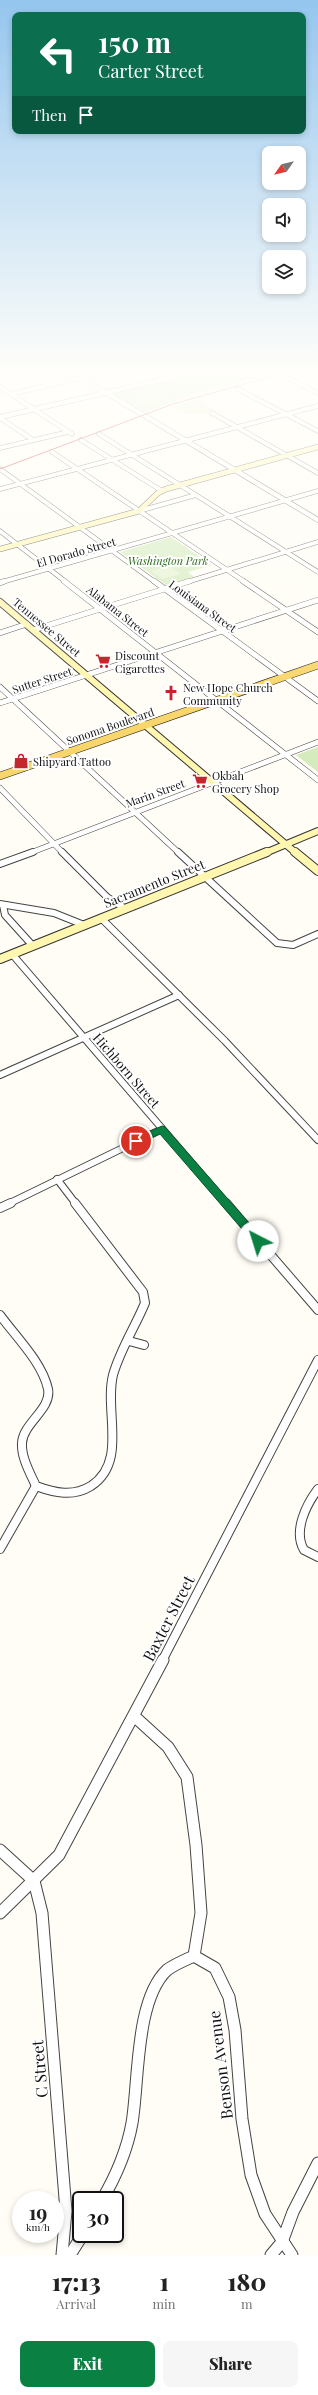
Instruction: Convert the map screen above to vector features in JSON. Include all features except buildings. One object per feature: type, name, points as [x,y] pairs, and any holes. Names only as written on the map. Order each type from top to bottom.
[{"type":"main road","points":[[0,549],[139,511],[162,491],[201,479]]},
{"type":"main road","name":"Tennessee Street","points":[[1,604],[27,624],[318,872]]},
{"type":"main road","name":"Sonoma Boulevard","points":[[0,776],[318,665]]},
{"type":"main road","name":"Sacramento Street","points":[[0,959],[93,921],[104,920],[122,910],[318,831]]},
{"type":"street","name":"Louisiana Street","points":[[14,479],[318,701]]},
{"type":"street","points":[[0,489],[38,479]]},
{"type":"street","points":[[92,479],[318,632]]},
{"type":"street","points":[[143,479],[162,491]]},
{"type":"street","points":[[171,479],[318,572]]},
{"type":"street","points":[[250,479],[318,520]]},
{"type":"street","name":"El Dorado Street","points":[[0,583],[318,491]]},
{"type":"street","points":[[139,511],[196,495]]},
{"type":"street","name":"Alabama Street","points":[[0,530],[318,780]]},
{"type":"street","points":[[33,630],[318,542]]},
{"type":"street","name":"Sutter Street","points":[[0,703],[318,600]]},
{"type":"street","points":[[0,633],[27,624]]},
{"type":"street","points":[[0,687],[134,812],[283,946],[291,946],[318,934]]},
{"type":"street","name":"Marin Street","points":[[0,864],[318,742]]},
{"type":"street","points":[[0,788],[53,843],[122,910]]},
{"type":"street","points":[[1,904],[66,916],[84,925]]},
{"type":"street","points":[[1,904],[5,915],[33,946]]},
{"type":"street","points":[[104,920],[179,995],[318,1140]]},
{"type":"street","name":"Hichborn Street","points":[[12,954],[318,1310]]},
{"type":"street","points":[[0,1075],[179,995]]},
{"type":"street","points":[[0,1208],[162,1129]]},
{"type":"street","points":[[36,1486],[55,1493],[73,1495],[92,1487],[106,1473],[112,1458],[111,1429],[113,1376],[145,1303],[143,1292],[57,1179]]},
{"type":"street","points":[[0,1549],[36,1486],[22,1443],[24,1432],[43,1407],[48,1397],[48,1390],[39,1371],[1,1319]]},
{"type":"street","points":[[129,1341],[144,1345]]},
{"type":"street","name":"Baxter Street","points":[[0,1913],[59,1855],[134,1716],[318,1360]]},
{"type":"street","points":[[318,1489],[300,1525],[299,1539],[304,1550],[318,1557]]},
{"type":"street","points":[[106,2191],[121,2161],[132,2124],[140,2049],[149,2002],[164,1974],[175,1965],[194,1956],[200,1913],[196,1845],[187,1777],[168,1746],[134,1716]]},
{"type":"street","points":[[0,1850],[34,1881]]},
{"type":"street","name":"C Street","points":[[34,1881],[42,1913],[66,2211],[62,2255]]},
{"type":"street","name":"Benson Avenue","points":[[194,1956],[214,1967],[229,2001],[236,2046],[248,2159],[262,2209],[282,2242],[292,2255]]},
{"type":"street","points":[[272,2255],[282,2242],[293,2212],[318,2163]]},
{"type":"street","points":[[70,2255],[77,2243]]},
{"type":"green space","name":"Washington Park","points":[[171,537],[212,565],[188,572],[194,577],[166,585],[120,552]]},
{"type":"green space","points":[[170,567],[181,574],[162,579],[151,571]]},
{"type":"green space","points":[[318,747],[318,772],[296,755]]},
{"type":"place","name":"Discount Cigarettes","points":[[103,661]]},
{"type":"place","name":"New Hope Church Community","points":[[171,693]]},
{"type":"place","name":"Shipyard Tattoo","points":[[21,761]]},
{"type":"place","name":"Okbah Grocery Shop","points":[[200,781]]},
{"type":"route","points":[[136,1141],[162,1129],[258,1241]]}]
